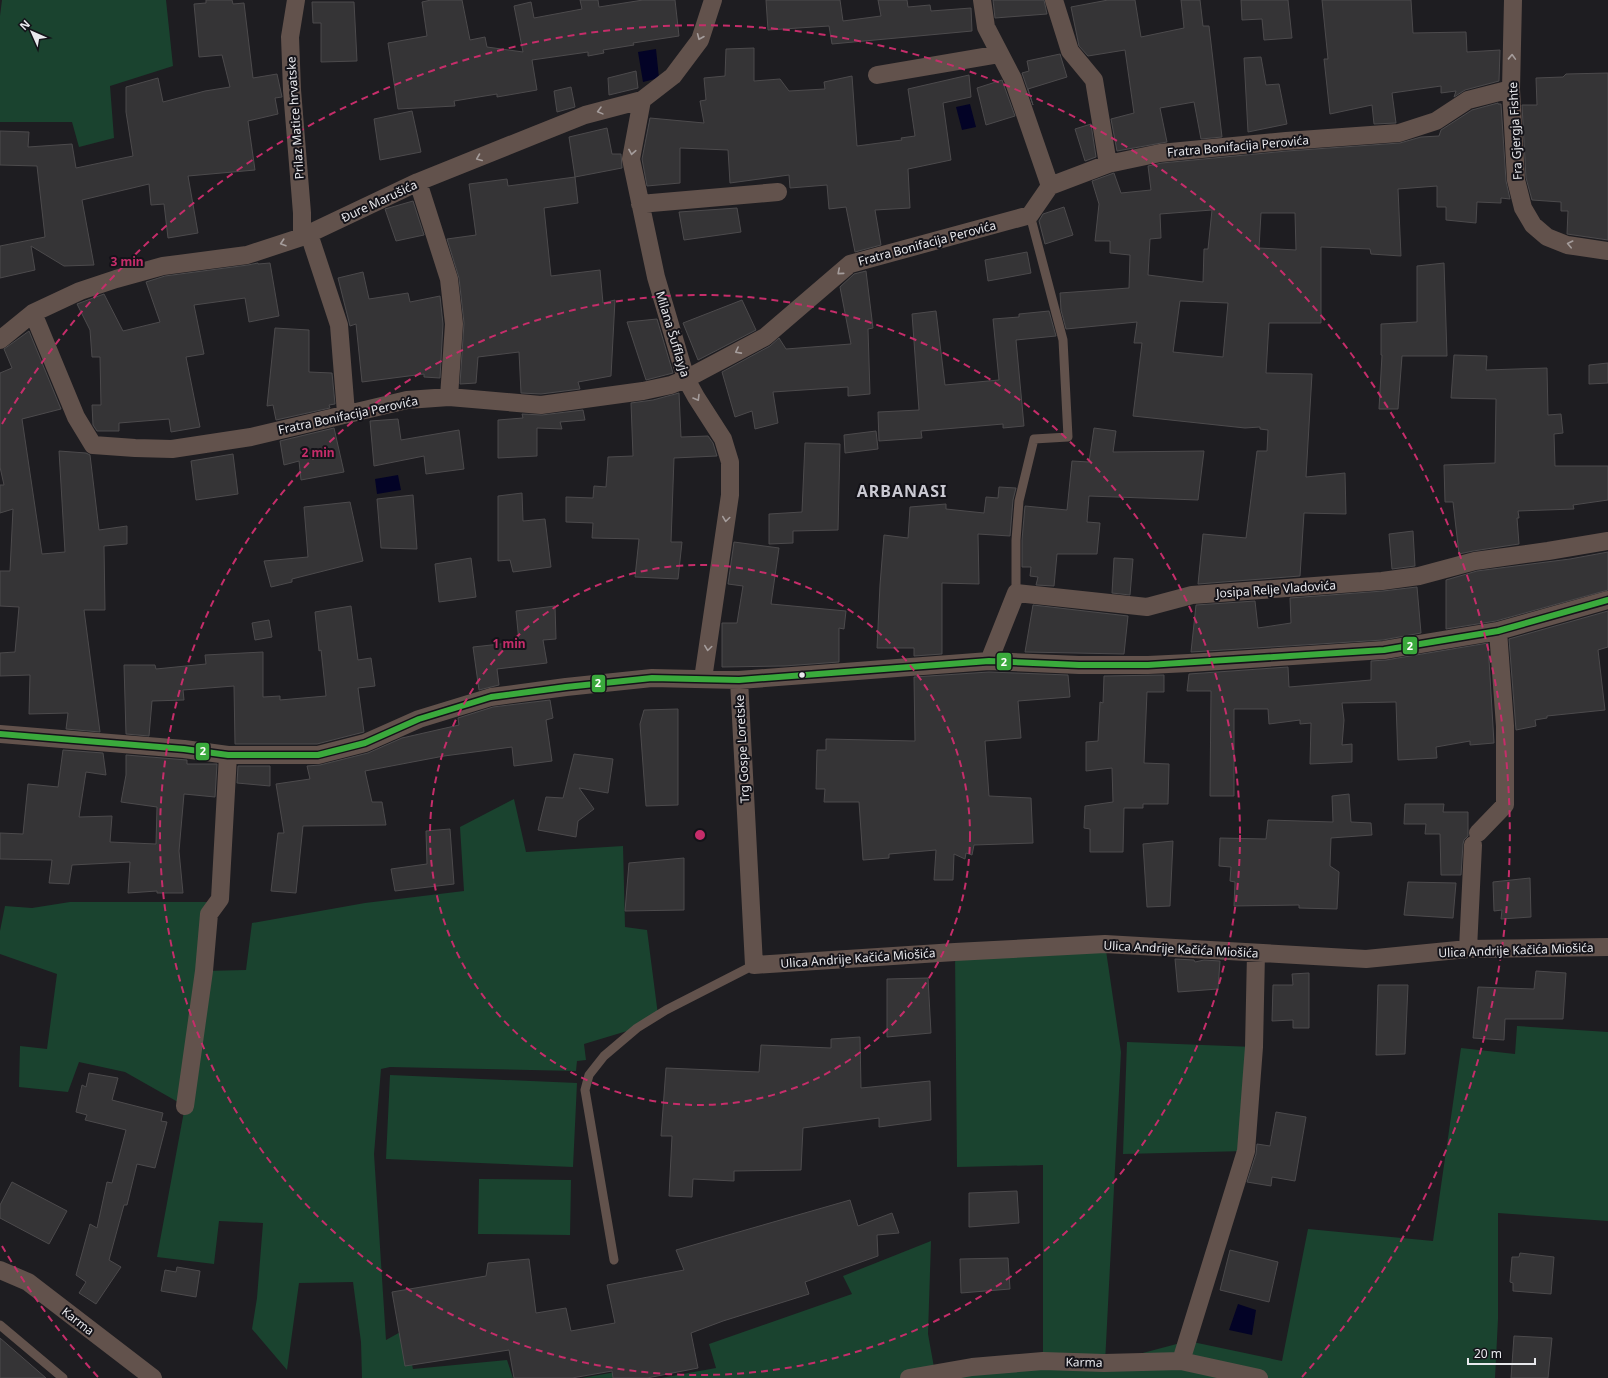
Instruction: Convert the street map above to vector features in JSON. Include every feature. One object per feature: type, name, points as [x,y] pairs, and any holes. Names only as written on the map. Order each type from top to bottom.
[{"type":"street","name":"Prilaz Matice hrvatske","points":[[296,0],[290,37],[292,90],[302,213],[305,235],[339,325],[346,413]]},
{"type":"street","name":"Đure Marušića","points":[[0,340],[33,313],[80,291],[163,266],[247,255],[305,235],[418,182],[585,115],[642,100],[673,76],[700,40],[713,0]]},
{"type":"street","points":[[982,0],[986,26],[1013,79],[1050,186],[1030,215]]},
{"type":"street","points":[[1054,0],[1070,51],[1094,80],[1108,164]]},
{"type":"street","name":"Fra Gjergja Fishte","points":[[1513,0],[1511,89],[1516,180],[1523,208],[1533,225],[1547,237],[1567,244],[1608,251]]},
{"type":"street","points":[[877,75],[1000,54]]},
{"type":"street","name":"Fratra Bonifacija Perovića","points":[[1050,186],[1108,164],[1160,153],[1286,141],[1399,134],[1436,121],[1468,100],[1511,89]]},
{"type":"street","name":"Milana Šufflayja","points":[[642,100],[631,159],[656,278],[686,379],[723,439],[730,462],[730,495],[703,679]]},
{"type":"street","points":[[418,182],[449,279],[454,324],[449,397]]},
{"type":"street","points":[[640,204],[778,192]]},
{"type":"street","name":"Fratra Bonifacija Perovića","points":[[33,313],[76,416],[93,444],[135,448],[172,449],[251,437],[346,413],[406,400],[449,397],[541,405],[643,391],[671,385],[686,379],[765,337],[850,264],[1030,215]]},
{"type":"street","name":"Josipa Relje Vladovića","points":[[1016,593],[1147,607],[1192,595],[1382,581],[1419,576],[1475,561],[1608,541]]},
{"type":"street","points":[[989,661],[1016,593]]},
{"type":"street","name":"Trg Gospe Loretske","points":[[754,965],[739,680],[989,661],[1078,665],[1189,663],[1384,650],[1498,631],[1608,600]]},
{"type":"street","points":[[1468,949],[1475,839],[1505,805],[1505,726],[1498,631]]},
{"type":"street","points":[[0,734],[184,749],[228,755],[318,755],[365,743],[419,719],[490,697],[652,678],[739,680]]},
{"type":"street","points":[[185,1106],[204,971],[209,914],[220,899],[228,755]]},
{"type":"street","name":"Ulica Andrije Kačića Miošića","points":[[754,965],[1105,944],[1366,959],[1468,949],[1608,947]]},
{"type":"street","points":[[1181,1362],[1246,1151],[1254,1047],[1256,953]]},
{"type":"street","name":"Karma","points":[[0,1270],[28,1282],[153,1378]]},
{"type":"street","name":"Karma","points":[[909,1378],[972,1367],[1043,1361],[1104,1363],[1181,1362],[1258,1378]]},
{"type":"lane","points":[[1016,593],[1016,540],[1019,502],[1034,439],[1068,436],[1063,340],[1030,215]]},
{"type":"lane","points":[[614,1260],[585,1090],[589,1075],[604,1056],[637,1028],[666,1010],[754,965]]},
{"type":"lane","points":[[0,1325],[63,1378]]},
{"type":"green space","points":[[2,0],[166,0],[173,66],[110,86],[114,138],[79,147],[72,122],[0,122],[0,16]]},
{"type":"green space","points":[[514,799],[526,852],[623,846],[625,927],[647,930],[658,1015],[637,1028],[584,1044],[586,1060],[577,1061],[576,1071],[390,1067],[381,1069],[374,1154],[386,1340],[404,1330],[413,1369],[507,1360],[513,1378],[362,1378],[361,1342],[353,1282],[299,1283],[287,1370],[252,1329],[257,1298],[263,1223],[219,1221],[214,1264],[157,1257],[185,1106],[125,1072],[79,1062],[68,1092],[19,1087],[20,1046],[47,1049],[57,974],[0,954],[0,931],[5,906],[32,908],[70,902],[208,902],[204,971],[246,970],[252,923],[365,903],[464,891],[460,827]]},
{"type":"green space","points":[[1105,944],[1121,1052],[1105,1363],[1188,1341],[1282,1361],[1308,1229],[1433,1241],[1461,1048],[1515,1054],[1517,1026],[1608,1032],[1608,1221],[1498,1213],[1498,1319],[1495,1378],[661,1378],[716,1368],[709,1344],[852,1294],[843,1276],[931,1241],[928,1334],[935,1373],[1043,1361],[1043,1165],[957,1167],[955,952]]},
{"type":"green space","points":[[1127,1042],[1254,1047],[1246,1151],[1123,1154]]},
{"type":"green space","points":[[390,1075],[577,1083],[573,1167],[386,1159]]},
{"type":"green space","points":[[479,1179],[571,1180],[570,1235],[478,1234]]},
{"type":"green space","points":[[616,1372],[619,1378],[582,1378]]},
{"type":"water","points":[[656,49],[659,78],[643,82],[638,52]]},
{"type":"water","points":[[970,104],[976,127],[962,130],[956,107]]},
{"type":"water","points":[[398,475],[401,490],[377,494],[375,479]]},
{"type":"water","points":[[1238,1304],[1256,1310],[1252,1335],[1229,1330]]},
{"type":"building","points":[[206,0],[232,0],[233,4],[244,3],[253,78],[277,74],[282,97],[275,98],[278,114],[248,121],[255,170],[188,176],[198,233],[168,238],[164,204],[151,205],[149,184],[82,200],[94,265],[64,266],[31,246],[35,270],[0,278],[0,246],[45,237],[37,166],[0,165],[0,131],[29,132],[28,147],[72,144],[76,168],[133,156],[126,112],[126,87],[158,78],[163,102],[205,91],[230,87],[222,55],[199,57],[194,4],[206,3]]},
{"type":"building","points":[[431,0],[462,0],[470,40],[485,37],[487,47],[523,52],[514,6],[531,2],[534,18],[582,9],[580,0],[598,0],[599,7],[643,0],[675,0],[679,36],[633,43],[634,45],[603,50],[604,53],[588,56],[588,52],[532,60],[537,90],[497,97],[497,94],[454,101],[455,106],[398,109],[388,43],[427,36],[422,2]]},
{"type":"building","points":[[766,0],[840,0],[843,21],[881,16],[878,0],[907,0],[908,7],[930,5],[931,11],[971,8],[972,31],[832,44],[829,26],[768,30]]},
{"type":"building","points":[[993,0],[1044,0],[1047,14],[995,18]]},
{"type":"building","points":[[1108,0],[1135,0],[1141,37],[1184,28],[1181,0],[1200,0],[1203,26],[1209,26],[1222,137],[1201,139],[1194,102],[1160,108],[1167,142],[1117,151],[1111,119],[1134,113],[1125,50],[1088,56],[1079,46],[1071,7]]},
{"type":"building","points":[[1241,0],[1288,0],[1292,38],[1264,40],[1262,19],[1242,20]]},
{"type":"building","points":[[1322,0],[1411,0],[1413,33],[1466,32],[1467,52],[1500,50],[1499,81],[1465,90],[1454,97],[1456,91],[1441,93],[1441,86],[1392,93],[1396,123],[1374,124],[1372,105],[1330,114],[1324,59],[1328,59]]},
{"type":"building","points":[[312,2],[354,2],[357,61],[321,62],[321,23],[313,23]]},
{"type":"building","points":[[754,48],[754,81],[780,79],[789,91],[825,89],[824,82],[852,76],[857,146],[902,140],[901,138],[915,136],[908,89],[969,75],[971,97],[943,103],[951,160],[908,169],[910,208],[875,210],[881,245],[855,252],[846,207],[829,209],[827,185],[790,188],[789,175],[730,183],[728,150],[680,148],[680,183],[647,186],[642,159],[650,118],[704,123],[700,101],[706,100],[704,78],[725,76],[726,49]]},
{"type":"building","points":[[1060,54],[1067,77],[1028,89],[1033,105],[1022,73],[1029,71],[1027,61]]},
{"type":"building","points":[[1261,57],[1266,85],[1279,84],[1287,124],[1248,132],[1244,58]]},
{"type":"building","points":[[636,71],[638,88],[609,95],[608,78]]},
{"type":"building","points":[[1608,73],[1608,240],[1567,234],[1568,211],[1561,211],[1561,202],[1532,200],[1526,178],[1522,105],[1537,105],[1536,78],[1563,77],[1566,74]]},
{"type":"building","points":[[1002,80],[1015,116],[986,125],[977,88]]},
{"type":"building","points":[[571,87],[575,107],[557,112],[554,91]]},
{"type":"building","points":[[1498,103],[1501,104],[1506,181],[1510,199],[1501,198],[1501,203],[1477,202],[1476,223],[1446,220],[1446,207],[1437,207],[1437,186],[1398,189],[1401,256],[1371,254],[1370,249],[1321,247],[1321,323],[1269,323],[1266,373],[1312,374],[1306,477],[1345,473],[1346,514],[1304,513],[1300,576],[1198,584],[1203,534],[1246,538],[1257,451],[1267,451],[1268,430],[1260,429],[1260,427],[1245,428],[1133,416],[1142,343],[1134,343],[1137,322],[1066,329],[1061,310],[1060,293],[1129,288],[1130,255],[1110,253],[1110,241],[1095,241],[1099,204],[1092,181],[1114,173],[1121,193],[1151,190],[1148,166],[1162,163],[1287,151],[1400,143],[1421,137],[1439,136],[1441,130],[1472,110]],"holes":[[[1212,210],[1208,249],[1204,249],[1203,282],[1148,275],[1150,239],[1161,238],[1160,214]],[[1261,213],[1295,213],[1296,250],[1259,248]],[[1180,301],[1228,303],[1223,357],[1173,352]]]},
{"type":"building","points":[[412,111],[421,152],[380,160],[374,119]]},
{"type":"building","points":[[1091,124],[1096,157],[1085,161],[1075,129]]},
{"type":"building","points":[[607,128],[612,154],[621,154],[622,168],[575,177],[569,137]]},
{"type":"building","points":[[575,177],[578,203],[544,208],[551,276],[600,270],[603,303],[615,300],[611,376],[578,382],[580,389],[541,394],[521,393],[519,352],[478,357],[476,383],[460,384],[464,323],[459,278],[447,239],[476,235],[469,184],[507,179],[508,186]]},
{"type":"building","points":[[413,201],[424,235],[396,241],[385,209]]},
{"type":"building","points":[[1064,207],[1073,235],[1045,244],[1039,221],[1043,214]]},
{"type":"building","points":[[737,208],[741,232],[684,240],[679,212]]},
{"type":"building","points":[[1027,252],[1031,273],[988,281],[985,260]]},
{"type":"building","points":[[258,263],[270,263],[279,316],[249,322],[245,298],[194,305],[204,354],[186,357],[200,427],[171,432],[169,419],[119,423],[119,431],[97,431],[93,425],[92,405],[101,405],[100,357],[92,357],[90,330],[77,304],[104,294],[123,331],[160,322],[146,282],[165,276]]},
{"type":"building","points":[[1444,263],[1447,356],[1402,356],[1398,409],[1379,409],[1382,355],[1381,324],[1417,322],[1417,266]]},
{"type":"building","points":[[866,271],[873,328],[868,329],[870,394],[848,396],[848,387],[773,392],[778,423],[755,429],[752,411],[735,417],[722,372],[770,346],[779,338],[786,349],[851,344],[840,287],[854,274]]},
{"type":"building","points":[[363,272],[369,299],[408,293],[410,302],[440,296],[443,324],[440,378],[424,377],[424,374],[362,382],[356,324],[350,326],[338,278]]},
{"type":"building","points":[[742,300],[756,330],[698,360],[683,323]]},
{"type":"building","points":[[936,311],[945,385],[999,380],[993,319],[1019,317],[1019,314],[1049,311],[1056,336],[1016,340],[1024,426],[1003,428],[1003,424],[921,431],[922,438],[879,441],[878,412],[919,410],[912,314]]},
{"type":"building","points":[[657,319],[673,373],[646,380],[627,322]]},
{"type":"building","points":[[275,328],[309,330],[309,372],[332,373],[335,404],[329,405],[330,408],[276,420],[273,405],[267,406]]},
{"type":"building","points":[[29,331],[61,409],[22,419],[42,554],[65,552],[59,451],[86,453],[90,455],[99,530],[127,526],[127,544],[104,546],[105,610],[84,610],[100,732],[66,729],[68,713],[29,714],[30,675],[0,676],[0,653],[15,652],[19,607],[0,606],[0,571],[10,571],[13,509],[0,513],[0,485],[4,485],[0,467],[0,373],[12,368],[4,349]]},
{"type":"building","points":[[1454,355],[1487,356],[1486,370],[1547,368],[1548,415],[1561,414],[1563,433],[1554,434],[1555,466],[1608,466],[1608,500],[1573,505],[1574,509],[1518,511],[1519,518],[1517,518],[1519,544],[1459,554],[1453,502],[1445,502],[1444,465],[1495,463],[1496,399],[1451,398]]},
{"type":"building","points":[[1608,363],[1608,383],[1589,384],[1589,365]]},
{"type":"building","points":[[679,393],[681,437],[708,436],[713,443],[717,456],[674,458],[671,542],[682,542],[678,579],[635,577],[639,539],[592,538],[593,523],[566,522],[566,497],[593,498],[594,486],[606,487],[608,457],[633,456],[631,403],[653,400]]},
{"type":"building","points":[[583,410],[585,420],[560,422],[562,429],[537,428],[537,456],[498,458],[498,420],[523,418],[522,414],[542,415]]},
{"type":"building","points":[[398,419],[401,440],[459,430],[464,469],[426,474],[424,456],[374,466],[370,421]]},
{"type":"building","points":[[334,428],[344,472],[301,480],[299,461],[284,465],[280,441]]},
{"type":"building","points":[[1094,428],[1116,431],[1113,452],[1204,451],[1198,500],[1089,496],[1087,522],[1100,523],[1097,554],[1057,554],[1054,586],[1036,585],[1038,577],[1030,576],[1031,567],[1022,567],[1022,540],[1025,506],[1067,510],[1072,461],[1089,462]]},
{"type":"building","points":[[876,431],[878,449],[845,453],[844,435]]},
{"type":"building","points":[[805,443],[840,444],[838,530],[793,531],[793,543],[769,544],[769,514],[802,512]]},
{"type":"building","points":[[233,454],[238,494],[196,500],[191,461]]},
{"type":"building","points":[[999,487],[1016,488],[1013,500],[1010,536],[978,534],[979,584],[942,583],[942,654],[914,656],[914,648],[877,648],[884,535],[908,538],[910,507],[946,504],[946,509],[984,513],[986,497],[998,498]]},
{"type":"building","points":[[522,493],[523,521],[545,519],[551,567],[513,572],[510,560],[498,561],[498,496]]},
{"type":"building","points":[[413,495],[417,549],[381,548],[377,499]]},
{"type":"building","points":[[350,502],[363,561],[292,579],[292,582],[271,587],[264,561],[308,557],[304,507]]},
{"type":"building","points":[[1413,531],[1415,566],[1392,569],[1389,534]]},
{"type":"building","points":[[734,542],[779,548],[771,604],[846,611],[844,629],[839,628],[839,662],[784,666],[722,667],[722,623],[737,623],[743,586],[728,584]]},
{"type":"building","points":[[1608,552],[1608,590],[1496,621],[1446,629],[1446,580],[1477,571],[1570,559]]},
{"type":"building","points":[[471,558],[476,597],[439,602],[435,564]]},
{"type":"building","points":[[1114,558],[1133,559],[1130,595],[1112,593]]},
{"type":"building","points":[[1417,587],[1421,633],[1383,640],[1191,652],[1196,605],[1255,601],[1258,628],[1291,623],[1290,598]]},
{"type":"building","points":[[1033,605],[1128,616],[1124,654],[1025,652]]},
{"type":"building","points":[[351,606],[358,660],[371,658],[375,686],[358,688],[364,732],[317,744],[235,744],[234,686],[183,690],[184,700],[152,701],[149,736],[126,734],[124,665],[155,665],[156,669],[206,664],[205,655],[263,652],[263,697],[280,696],[280,700],[326,696],[315,612]]},
{"type":"building","points":[[555,606],[556,639],[543,640],[547,663],[497,669],[499,685],[479,690],[473,647],[519,642],[516,611]]},
{"type":"building","points":[[1608,611],[1608,647],[1598,650],[1605,710],[1547,716],[1547,718],[1535,720],[1536,726],[1516,730],[1509,639]]},
{"type":"building","points":[[269,620],[272,637],[255,640],[252,623]]},
{"type":"building","points":[[1488,643],[1494,743],[1470,745],[1470,741],[1436,747],[1437,758],[1398,760],[1396,702],[1342,703],[1344,720],[1342,745],[1352,744],[1352,762],[1310,764],[1311,723],[1300,724],[1300,720],[1269,724],[1268,709],[1234,709],[1234,796],[1210,796],[1211,691],[1187,691],[1189,674],[1288,667],[1289,687],[1371,680],[1371,661],[1386,660]]},
{"type":"building","points":[[989,672],[1068,675],[1070,697],[1018,701],[1021,738],[985,741],[989,796],[1031,798],[1033,843],[974,845],[972,855],[966,853],[965,859],[954,854],[953,880],[934,880],[936,850],[889,854],[889,858],[863,860],[859,802],[824,802],[825,789],[816,789],[817,750],[826,750],[826,739],[915,741],[914,677]]},
{"type":"building","points":[[1164,675],[1164,692],[1147,692],[1144,763],[1169,764],[1168,804],[1143,804],[1143,808],[1124,808],[1123,852],[1090,852],[1090,829],[1084,828],[1085,806],[1113,802],[1112,768],[1086,771],[1086,742],[1098,741],[1100,702],[1103,703],[1104,676]]},
{"type":"building","points":[[550,700],[553,718],[546,720],[552,761],[514,766],[512,747],[444,756],[365,771],[372,802],[382,802],[386,825],[303,826],[296,893],[271,891],[278,833],[284,833],[276,784],[310,779],[307,766],[320,765],[368,753],[402,738],[459,725],[458,718],[493,707]]},
{"type":"building","points":[[678,709],[678,805],[646,806],[640,724],[644,710]]},
{"type":"building","points":[[63,750],[103,753],[106,775],[86,772],[79,817],[112,816],[110,842],[156,844],[157,807],[121,802],[126,775],[126,755],[187,760],[187,764],[217,764],[215,797],[184,794],[179,851],[183,893],[157,893],[157,891],[128,893],[130,862],[72,865],[69,884],[49,883],[52,860],[0,859],[0,833],[23,834],[28,784],[58,787]]},
{"type":"building","points":[[574,754],[613,759],[608,793],[579,788],[594,809],[578,821],[576,837],[538,830],[546,797],[563,798]]},
{"type":"building","points":[[238,766],[270,766],[270,786],[237,783]]},
{"type":"building","points":[[1349,794],[1351,822],[1371,823],[1372,835],[1331,838],[1330,866],[1339,872],[1337,909],[1299,908],[1299,905],[1234,906],[1235,882],[1230,881],[1231,867],[1219,866],[1220,838],[1266,839],[1268,820],[1333,822],[1332,796]]},
{"type":"building","points":[[1405,804],[1444,804],[1443,812],[1468,812],[1468,836],[1464,840],[1463,844],[1461,875],[1441,875],[1440,834],[1425,834],[1426,824],[1404,824]]},
{"type":"building","points":[[450,829],[454,884],[395,891],[391,869],[427,864],[426,831]]},
{"type":"building","points":[[1173,841],[1170,906],[1147,907],[1143,844]]},
{"type":"building","points":[[684,858],[684,910],[625,911],[629,863]]},
{"type":"building","points":[[1530,878],[1531,917],[1501,919],[1502,910],[1494,911],[1493,882]]},
{"type":"building","points":[[1408,882],[1456,883],[1453,918],[1404,915]]},
{"type":"building","points":[[1175,959],[1194,960],[1195,962],[1204,960],[1220,961],[1218,989],[1178,992]]},
{"type":"building","points":[[1536,971],[1566,973],[1563,1019],[1505,1019],[1504,1040],[1473,1038],[1478,987],[1534,989]]},
{"type":"building","points":[[1309,973],[1309,1028],[1293,1028],[1293,1020],[1272,1021],[1273,985],[1293,985],[1292,974]]},
{"type":"building","points":[[928,978],[931,1033],[887,1037],[887,979]]},
{"type":"building","points":[[1378,985],[1408,985],[1405,1054],[1376,1055]]},
{"type":"building","points":[[860,1037],[861,1088],[930,1081],[931,1120],[879,1127],[879,1118],[803,1128],[801,1170],[734,1171],[734,1181],[693,1179],[692,1197],[669,1196],[672,1136],[661,1136],[666,1068],[759,1072],[761,1045],[831,1048],[831,1039]]},
{"type":"building","points":[[89,1073],[118,1078],[112,1100],[163,1113],[161,1121],[167,1122],[155,1168],[137,1164],[127,1205],[124,1205],[109,1260],[121,1267],[96,1304],[79,1293],[86,1282],[76,1275],[90,1224],[97,1228],[107,1182],[112,1183],[126,1130],[85,1120],[87,1115],[76,1112],[82,1085],[86,1087]]},
{"type":"building","points":[[1276,1112],[1306,1117],[1295,1181],[1272,1177],[1271,1186],[1247,1182],[1256,1154],[1257,1144],[1270,1146]]},
{"type":"building","points":[[12,1182],[67,1211],[49,1244],[0,1218],[0,1205]]},
{"type":"building","points":[[1017,1191],[1019,1223],[969,1227],[969,1193]]},
{"type":"building","points":[[850,1200],[858,1226],[892,1213],[899,1233],[877,1235],[878,1256],[805,1282],[809,1294],[723,1321],[691,1333],[698,1368],[647,1378],[613,1378],[612,1371],[572,1378],[514,1378],[509,1350],[405,1366],[392,1292],[486,1276],[488,1263],[529,1259],[536,1313],[566,1308],[571,1331],[615,1323],[607,1285],[684,1270],[676,1250]]},
{"type":"building","points":[[1230,1250],[1278,1262],[1269,1302],[1220,1290]]},
{"type":"building","points":[[1520,1253],[1554,1257],[1551,1294],[1513,1291],[1513,1283],[1510,1282],[1512,1257],[1519,1257]]},
{"type":"building","points":[[1008,1258],[1010,1289],[961,1293],[960,1259]]},
{"type":"building","points":[[177,1267],[200,1271],[196,1297],[161,1291],[165,1270],[176,1272]]},
{"type":"building","points":[[1514,1336],[1552,1338],[1548,1378],[1511,1378]]},
{"type":"building","points":[[0,1338],[46,1378],[0,1378]]},
{"type":"transit line","name":"2","points":[[0,734],[184,749],[228,755],[318,755],[365,743],[419,719],[491,697],[566,687],[652,678],[739,680],[989,661],[1079,665],[1148,665],[1384,650],[1498,631],[1608,600]]},
{"type":"district","name":"ARBANASI","points":[[902,491]]}]
